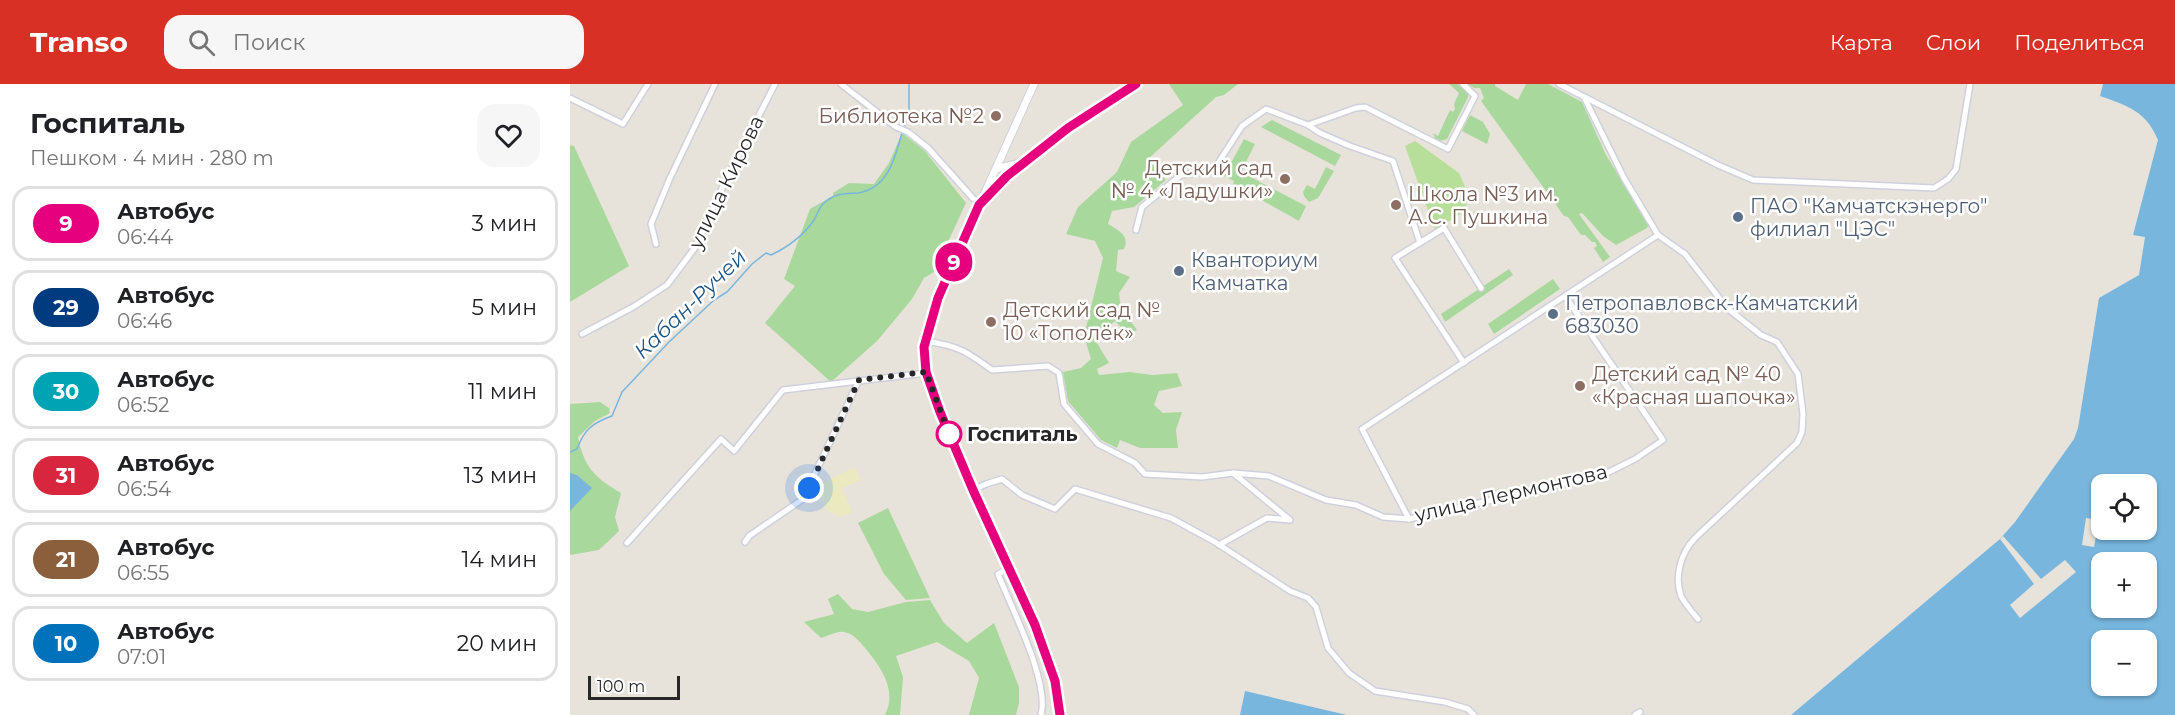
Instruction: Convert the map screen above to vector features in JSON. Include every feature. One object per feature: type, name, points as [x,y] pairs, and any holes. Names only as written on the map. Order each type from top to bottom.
[{"type":"main road","points":[[979,205],[938,298],[926,341],[926,372],[973,490],[1035,625],[1055,681],[1059,715]]},
{"type":"street","points":[[570,98],[623,124],[648,84]]},
{"type":"street","points":[[656,244],[651,224],[670,178],[715,84]]},
{"type":"street","name":"улица Кирова","points":[[582,334],[633,307],[667,285],[694,249],[775,84]]},
{"type":"street","points":[[841,84],[896,127],[908,132],[928,148],[979,205]]},
{"type":"street","points":[[979,205],[1034,84]]},
{"type":"street","points":[[979,205],[1007,176],[1068,128],[1136,84]]},
{"type":"street","points":[[1308,125],[1365,107],[1448,148],[1475,96],[1463,84]]},
{"type":"street","points":[[1559,84],[1718,165],[1753,180],[1934,188],[1948,179],[1956,169],[1970,84]]},
{"type":"street","points":[[1584,97],[1619,167],[1659,235],[1685,254],[1727,308],[1761,335],[1776,342],[1798,374],[1803,423],[1797,443],[1687,546],[1680,562],[1681,594],[1698,619]]},
{"type":"street","points":[[1136,230],[1142,207],[1181,175],[1213,171],[1242,126],[1266,109],[1308,125],[1350,146],[1393,161],[1420,243]]},
{"type":"street","points":[[1003,152],[1009,160],[1018,163]]},
{"type":"street","points":[[995,172],[1028,159]]},
{"type":"street","points":[[995,172],[998,177],[1007,176]]},
{"type":"street","points":[[1464,363],[1395,258],[1444,228],[1481,288]]},
{"type":"street","points":[[1408,519],[1362,429],[1659,235]]},
{"type":"street","name":"улица Лермонтова","points":[[926,341],[950,344],[966,351],[992,370],[1048,366],[1059,373],[1064,404],[1098,444],[1135,462],[1145,474],[1202,477],[1233,473],[1269,476],[1326,500],[1356,505],[1383,517],[1408,519],[1605,474],[1635,459],[1663,440],[1565,296]]},
{"type":"street","points":[[627,543],[721,439],[734,451],[783,390],[926,372]]},
{"type":"street","points":[[745,542],[749,536],[803,499],[859,380]]},
{"type":"street","points":[[1220,545],[1267,518],[1290,520],[1233,473]]},
{"type":"street","points":[[973,490],[1002,479],[1022,495],[1054,509],[1075,489],[1171,518],[1220,545],[1290,591],[1308,598],[1316,607],[1328,648],[1349,673],[1375,691],[1445,702],[1468,709],[1474,715]]},
{"type":"street","points":[[1010,568],[998,574],[1039,676],[1044,707],[1041,715]]},
{"type":"green space","points":[[1169,84],[1238,84],[1224,95],[1216,97],[1148,159],[1166,180],[1134,207],[1112,211],[1108,224],[1122,234],[1126,240],[1124,249],[1118,250],[1116,271],[1130,277],[1119,293],[1121,308],[1137,330],[1128,335],[1115,321],[1094,338],[1109,363],[1097,369],[1099,375],[1130,372],[1152,375],[1177,373],[1182,386],[1159,391],[1154,405],[1163,413],[1182,412],[1176,430],[1178,448],[1140,448],[1120,440],[1117,448],[1101,440],[1068,401],[1063,372],[1081,368],[1091,359],[1084,336],[1103,258],[1095,241],[1066,234],[1078,207],[1117,172],[1131,142],[1183,105]]},
{"type":"green space","points":[[1449,84],[1459,84],[1468,91],[1468,97],[1447,139],[1440,141],[1433,133],[1438,136],[1450,110],[1453,112],[1455,109],[1454,104],[1459,93]]},
{"type":"green space","points":[[1468,84],[1495,84],[1518,100],[1526,84],[1548,84],[1582,102],[1606,155],[1649,224],[1647,228],[1616,245],[1603,236],[1582,213],[1579,214],[1610,257],[1603,262],[1594,248],[1597,246],[1595,242],[1581,235],[1568,217],[1564,216],[1481,101],[1484,98],[1480,88],[1474,88]]},
{"type":"green space","points":[[1470,115],[1483,122],[1490,134],[1487,144],[1462,131]]},
{"type":"green space","points":[[1272,120],[1341,155],[1335,166],[1261,127]]},
{"type":"green space","points":[[902,133],[924,150],[966,203],[934,272],[924,278],[912,299],[877,341],[831,382],[765,323],[795,286],[784,279],[810,209],[833,196],[833,193],[849,183],[874,184],[889,163]]},
{"type":"green space","points":[[1244,139],[1255,144],[1241,172],[1306,206],[1299,221],[1233,184],[1234,181],[1224,176]]},
{"type":"green space","points":[[1415,141],[1459,173],[1470,198],[1462,213],[1435,230],[1405,146]]},
{"type":"green space","points":[[570,145],[574,146],[629,266],[570,302]]},
{"type":"green space","points":[[1326,167],[1334,171],[1318,198],[1309,202],[1303,192],[1307,185],[1315,189]]},
{"type":"green space","points":[[1509,269],[1513,275],[1445,322],[1441,314]]},
{"type":"green space","points":[[1553,279],[1560,289],[1494,334],[1488,324]]},
{"type":"green space","points":[[600,402],[609,408],[610,413],[595,421],[578,437],[587,464],[592,471],[621,493],[615,517],[619,531],[599,550],[570,555],[570,404]]},
{"type":"green space","points":[[888,508],[930,598],[906,600],[884,574],[858,523]]},
{"type":"green space","points":[[838,594],[852,609],[868,612],[906,602],[930,600],[944,623],[967,643],[994,623],[1019,687],[1016,715],[969,715],[979,678],[969,661],[937,642],[896,656],[903,677],[900,715],[885,715],[889,697],[886,679],[861,643],[844,632],[821,638],[804,622],[834,614],[828,599]]},
{"type":"sand","points":[[855,467],[861,480],[842,488],[852,512],[841,517],[828,511],[814,487]]},
{"type":"water","points":[[2103,84],[2175,84],[2175,715],[1791,715],[2000,539],[2015,522],[2074,439],[2078,428],[2099,298],[2139,275],[2145,237],[2133,235],[2158,140],[2148,122],[2127,107],[2100,96]]},
{"type":"water","points":[[570,473],[577,475],[592,488],[570,511]]},
{"type":"water","points":[[1245,691],[1347,715],[1240,715]]},
{"type":"pier","points":[[2086,518],[2091,519],[2091,540],[2095,540],[2094,547],[2082,545]]},
{"type":"pier","points":[[2003,536],[2041,579],[2065,560],[2076,572],[2020,618],[2010,605],[2034,584],[2000,539]]},
{"type":"waterway","name":"Кабан-Ручей","points":[[904,128],[909,112],[909,84]]},
{"type":"waterway","name":"Кабан-Ручей","points":[[570,452],[577,449],[590,428],[599,421],[612,416],[622,392],[669,342],[714,300],[727,292],[752,264],[766,253],[771,255],[795,240],[810,226],[827,200],[839,195],[869,190],[877,185],[889,170],[902,133]]},
{"type":"bus line","name":"9","points":[[1060,715],[1055,681],[1035,625],[940,412],[926,372],[924,347],[938,298],[979,205],[1007,176],[1068,128],[1136,84]]},
{"type":"place","name":"Библиотека №2","points":[[996,116]]},
{"type":"place","name":"Детский сад № 4 «Ладушки»","points":[[1285,179]]},
{"type":"place","name":"Школа №3 им. А.С. Пушкина","points":[[1396,205]]},
{"type":"place","name":"ПАО \"Камчатскэнерго\" филиал \"ЦЭС\"","points":[[1738,217]]},
{"type":"place","name":"Кванториум Камчатка","points":[[1179,271]]},
{"type":"place","name":"Петропавловск-Камчатский 683030","points":[[1553,314]]},
{"type":"place","name":"Детский сад № 10 «Тополёк»","points":[[991,322]]},
{"type":"place","name":"Детский сад № 40 «Красная шапочка»","points":[[1580,386]]},
{"type":"place","name":"Госпиталь","points":[[949,434]]},
{"type":"route","points":[[809,488],[859,380],[926,372],[949,434]]}]
